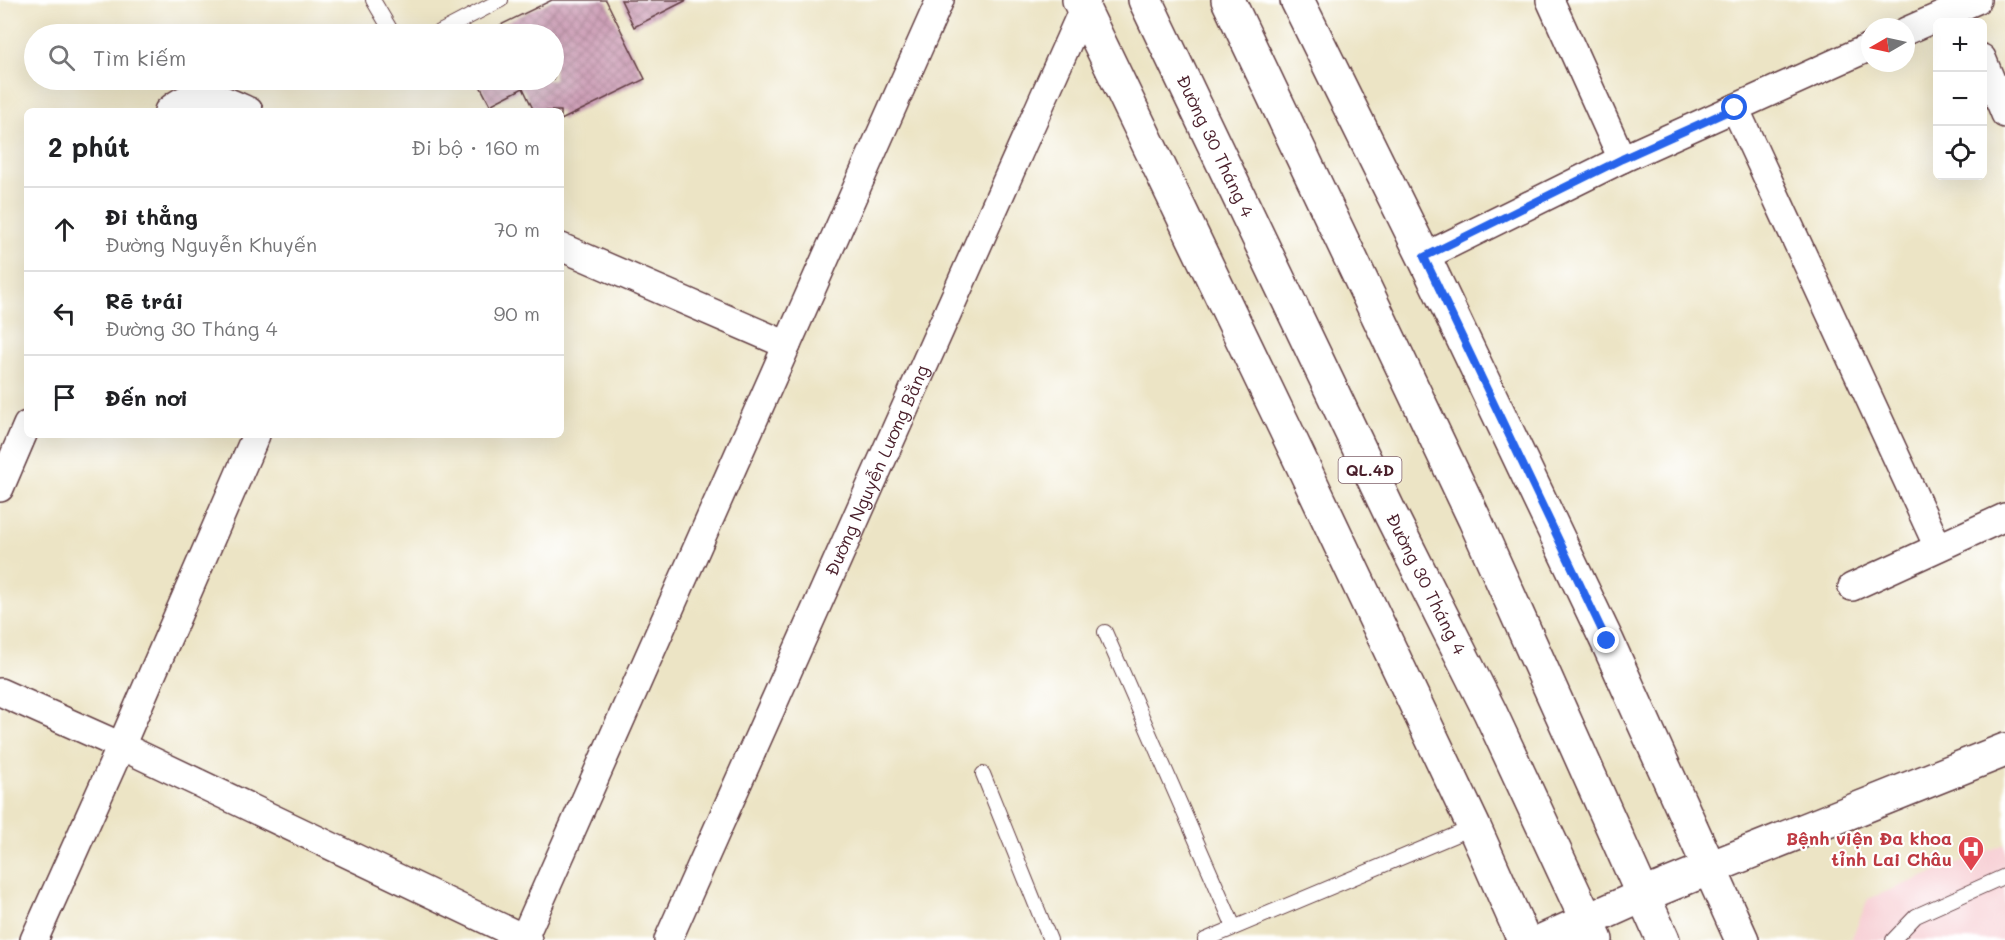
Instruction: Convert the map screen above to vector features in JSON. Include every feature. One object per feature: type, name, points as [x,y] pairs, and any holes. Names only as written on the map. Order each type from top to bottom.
[{"type":"main road","name":"Đường 30 Tháng 4","points":[[1145,0],[1371,473],[1490,712],[1592,930]]},
{"type":"main road","points":[[1228,0],[1474,520],[1663,940]]},
{"type":"main road","points":[[1297,0],[1424,257],[1607,641],[1742,940]]},
{"type":"main road","name":"QL.4D","points":[[1083,3],[1474,827],[1524,940]]},
{"type":"main road","points":[[1544,940],[1592,930],[1644,895],[2005,750]]},
{"type":"street","points":[[0,692],[121,746],[525,940],[940,0]]},
{"type":"street","points":[[1550,0],[1622,159]]},
{"type":"street","name":"Đường Nguyễn Lương Bằng","points":[[668,940],[1083,3]]},
{"type":"street","points":[[1915,28],[1969,10]]},
{"type":"street","points":[[1424,257],[1622,159],[1861,51]]},
{"type":"street","points":[[1987,68],[2005,114]]},
{"type":"street","points":[[171,108],[178,102],[192,96],[208,95],[224,99],[243,108]]},
{"type":"street","points":[[1735,108],[1938,547]]},
{"type":"street","points":[[564,248],[788,345]]},
{"type":"street","points":[[0,488],[24,432]]},
{"type":"street","points":[[34,940],[255,438]]},
{"type":"street","points":[[1852,587],[2005,517]]},
{"type":"lane","points":[[373,0],[387,24]]},
{"type":"lane","points":[[455,24],[501,0]]},
{"type":"lane","points":[[1105,632],[1234,927]]},
{"type":"lane","points":[[983,774],[1050,940]]},
{"type":"lane","points":[[1205,940],[1474,827]]},
{"type":"lane","points":[[1893,940],[1916,916],[2005,876]]},
{"type":"shaded area","name":"Bệnh viện Đa khoa tỉnh Lai Châu","points":[[2005,844],[2005,940],[1851,940],[1868,899]]},
{"type":"building","points":[[552,0],[606,0],[645,79],[564,119],[564,108],[533,108],[524,90],[564,90],[564,24],[503,24]]},
{"type":"building","points":[[621,0],[687,0],[634,27]]},
{"type":"building","points":[[482,90],[519,90],[490,105]]},
{"type":"place","name":"Bệnh viện Đa khoa tỉnh Lai Châu","points":[[1971,872]]},
{"type":"route","points":[[1607,641],[1424,257],[1622,159],[1735,108]]}]
